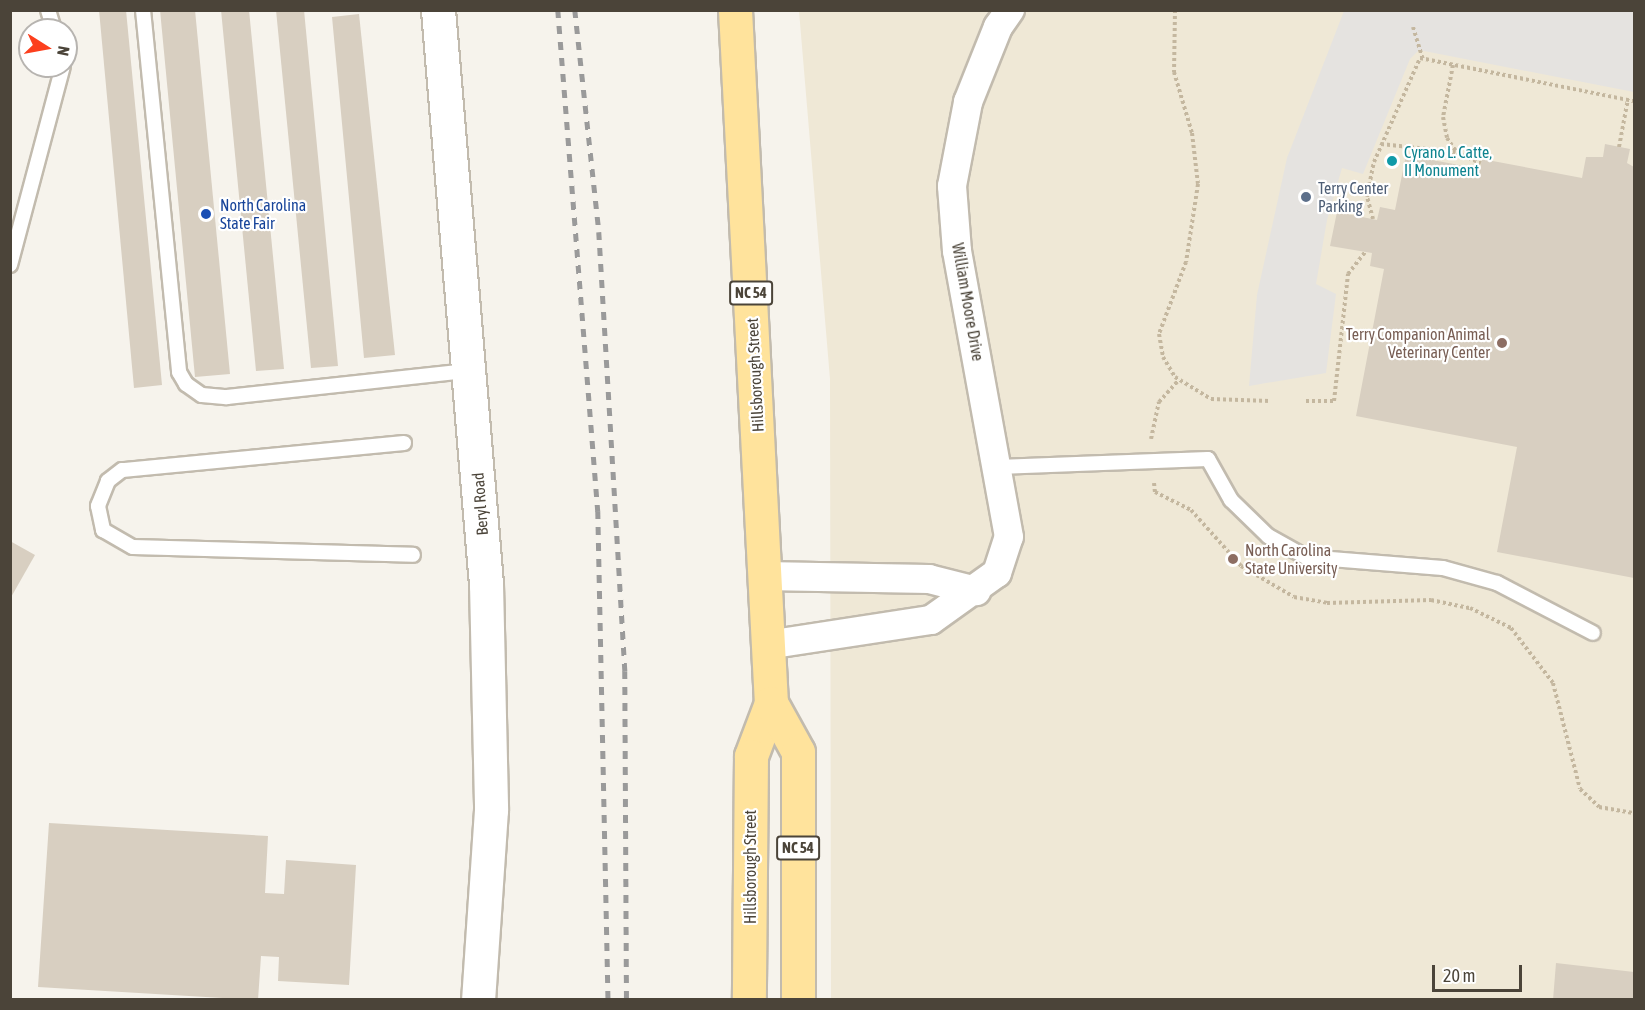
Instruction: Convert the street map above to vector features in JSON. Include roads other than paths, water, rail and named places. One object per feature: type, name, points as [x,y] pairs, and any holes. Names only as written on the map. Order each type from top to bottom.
[{"type":"main road","name":"Hillsborough Street","points":[[735,10],[771,703],[751,756],[749,999]]},
{"type":"main road","name":"Hillsborough Street","points":[[771,703],[798,752],[798,999]]},
{"type":"street","name":"Beryl Road","points":[[438,10],[471,370],[486,584],[491,810],[478,999]]},
{"type":"street","name":"William Moore Drive","points":[[767,645],[932,620],[976,591],[997,573],[1009,537],[957,251],[952,186],[968,102],[998,27],[1010,10]]},
{"type":"street","points":[[764,576],[929,579],[976,591]]},
{"type":"lane","points":[[143,10],[179,372],[186,384],[202,394],[227,397],[471,370]]},
{"type":"lane","points":[[10,265],[60,78]]},
{"type":"lane","points":[[404,442],[122,470],[108,481],[98,506],[103,530],[133,546],[412,555]]},
{"type":"lane","points":[[998,467],[1208,459],[1231,500],[1268,536],[1306,557],[1443,568],[1497,583],[1593,633]]},
{"type":"railway","points":[[558,10],[598,511],[608,1000]]},
{"type":"railway","points":[[575,10],[599,232],[625,671],[627,1000]]},
{"type":"place","name":"Cyrano L. Catte, II Monument","points":[[1392,161]]},
{"type":"place","name":"Terry Center Parking","points":[[1306,197]]},
{"type":"place","name":"North Carolina State Fair","points":[[206,214]]},
{"type":"place","name":"Terry Companion Animal Veterinary Center","points":[[1502,343]]},
{"type":"place","name":"North Carolina State University","points":[[1233,559]]}]
